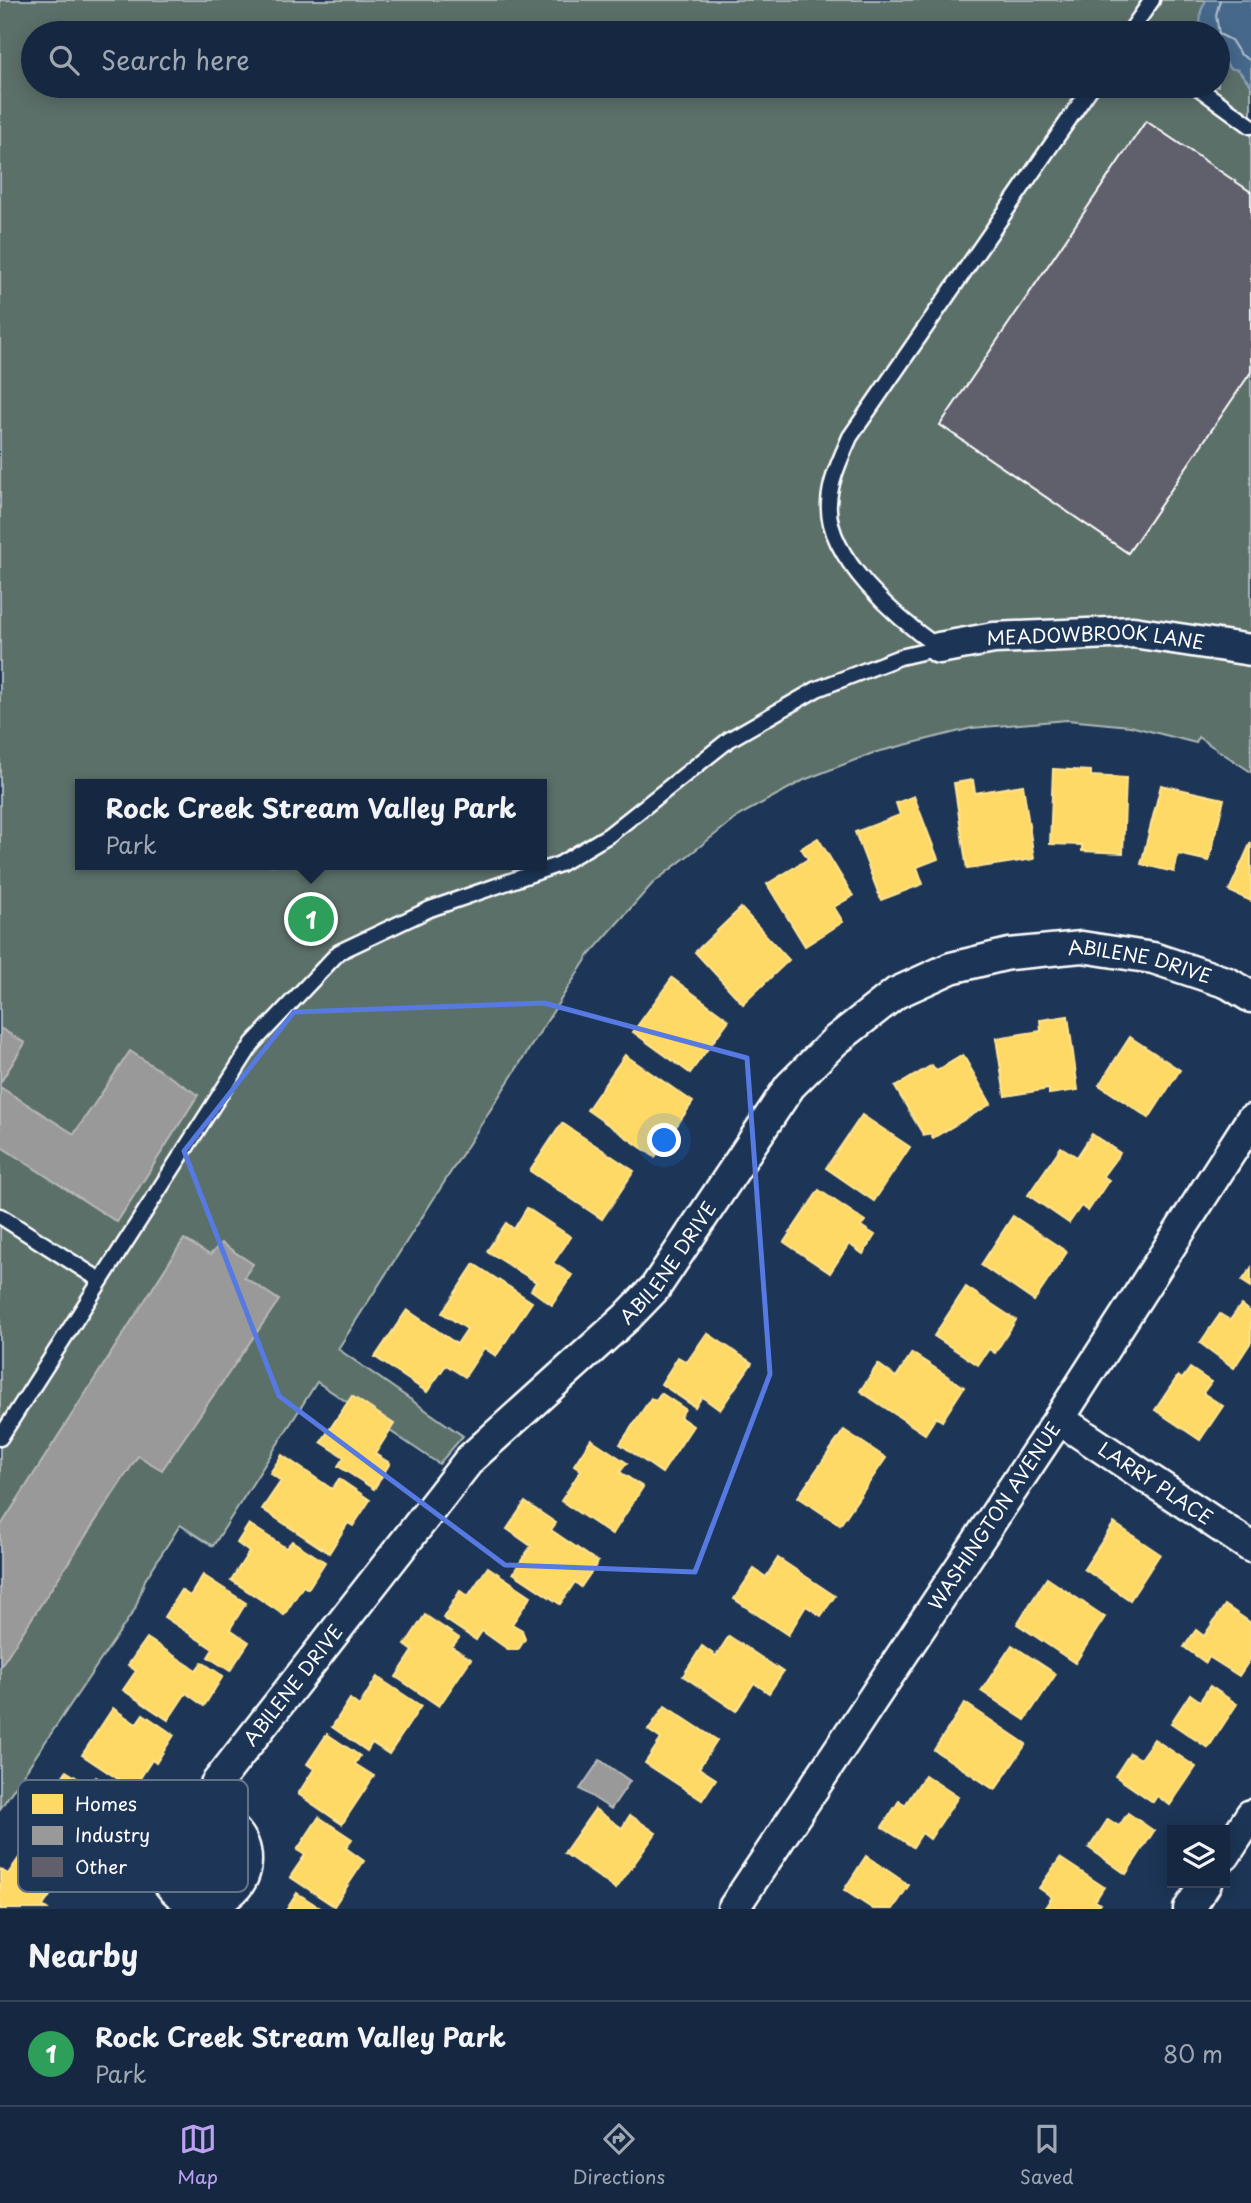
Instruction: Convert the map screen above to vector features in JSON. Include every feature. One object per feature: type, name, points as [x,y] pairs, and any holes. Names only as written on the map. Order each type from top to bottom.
[{"type":"street","name":"MEADOWBROOK LANE","points":[[939,648],[994,638],[1133,632],[1251,650]]},
{"type":"street","name":"ABILENE DRIVE","points":[[219,1780],[470,1459],[627,1317],[655,1287],[790,1086],[835,1041],[896,993],[951,968],[1009,954],[1082,947],[1153,958],[1228,983],[1251,997]]},
{"type":"street","name":"WASHINGTON AVENUE","points":[[733,1909],[1059,1419],[1251,1120]]},
{"type":"street","name":"LARRY PLACE","points":[[1059,1419],[1251,1547]]},
{"type":"street","points":[[1230,1847],[1251,1815]]},
{"type":"street","points":[[1189,1909],[1203,1888]]},
{"type":"lane","points":[[1137,21],[1152,0]]},
{"type":"lane","points":[[939,648],[912,630],[878,597],[847,560],[831,527],[828,504],[836,470],[849,437],[1084,98]]},
{"type":"lane","points":[[1212,98],[1251,126]]},
{"type":"lane","points":[[547,868],[560,864],[609,835],[741,733],[817,689],[901,657],[939,648]]},
{"type":"lane","points":[[0,1438],[253,1042],[339,952],[430,909],[543,870]]},
{"type":"lane","points":[[0,1216],[100,1280]]},
{"type":"highlighted area","points":[[544,1003],[747,1058],[770,1374],[695,1572],[505,1565],[279,1396],[184,1151],[294,1012]]},
{"type":"green space","points":[[0,0],[1251,0],[1251,772],[1198,737],[1196,743],[1130,726],[1067,720],[972,728],[873,753],[804,780],[740,815],[653,883],[589,955],[338,1349],[463,1436],[439,1464],[317,1382],[213,1546],[180,1525],[145,1580],[135,1609],[0,1809]]},
{"type":"water","points":[[1206,0],[1251,0],[1251,85],[1238,70],[1230,68],[1230,21],[1200,21]]},
{"type":"building: Homes","points":[[1053,769],[1091,771],[1091,776],[1126,778],[1123,853],[1082,851],[1082,845],[1050,844]]},
{"type":"building: Homes","points":[[973,780],[975,793],[1023,785],[1034,859],[967,869],[954,783]]},
{"type":"building: Homes","points":[[1161,785],[1224,799],[1209,861],[1178,854],[1174,872],[1141,864]]},
{"type":"building: Homes","points":[[914,796],[938,859],[917,867],[923,884],[881,900],[855,832],[900,815],[896,803]]},
{"type":"building: Homes","points":[[818,838],[853,896],[834,907],[843,922],[805,946],[767,884],[808,859],[801,848]]},
{"type":"building: Homes","points":[[1251,842],[1251,901],[1229,891]]},
{"type":"building: Homes","points":[[741,908],[789,960],[743,1004],[695,952]]},
{"type":"building: Homes","points":[[672,978],[729,1020],[690,1073],[633,1032]]},
{"type":"building: Homes","points":[[1068,1016],[1078,1090],[1049,1094],[1049,1089],[1005,1096],[996,1038],[1041,1031],[1040,1020]]},
{"type":"building: Homes","points":[[1130,1037],[1180,1070],[1149,1118],[1099,1085]]},
{"type":"building: Homes","points":[[625,1055],[693,1102],[655,1157],[587,1110]]},
{"type":"building: Homes","points":[[963,1055],[991,1104],[933,1138],[930,1133],[924,1136],[895,1087],[932,1065],[936,1071]]},
{"type":"building: Homes","points":[[862,1115],[910,1147],[874,1201],[826,1168]]},
{"type":"building: Homes","points":[[562,1123],[634,1171],[602,1219],[530,1171]]},
{"type":"building: Homes","points":[[1092,1134],[1120,1153],[1103,1176],[1109,1180],[1088,1211],[1081,1206],[1069,1223],[1028,1195],[1061,1147],[1077,1157]]},
{"type":"building: Homes","points":[[819,1190],[865,1221],[861,1226],[875,1235],[863,1254],[849,1244],[830,1273],[784,1242]]},
{"type":"building: Homes","points":[[527,1208],[571,1237],[553,1263],[572,1275],[552,1305],[531,1290],[536,1282],[487,1251],[506,1223],[514,1229]]},
{"type":"building: Homes","points":[[1013,1216],[1067,1252],[1034,1301],[981,1265]]},
{"type":"building: Homes","points":[[474,1264],[532,1302],[496,1356],[484,1348],[465,1377],[446,1365],[427,1392],[375,1357],[407,1310],[457,1344],[467,1329],[442,1313]]},
{"type":"building: Homes","points":[[1251,1268],[1251,1287],[1242,1281]]},
{"type":"building: Homes","points":[[966,1287],[1016,1320],[995,1353],[989,1349],[978,1365],[934,1336]]},
{"type":"building: Homes","points":[[1241,1305],[1251,1312],[1251,1342],[1234,1368],[1200,1343],[1220,1314],[1230,1320]]},
{"type":"building: Homes","points":[[707,1333],[752,1363],[720,1410],[702,1397],[695,1407],[661,1384],[678,1357],[687,1362]]},
{"type":"building: Homes","points":[[912,1353],[964,1387],[942,1421],[936,1417],[925,1434],[860,1391],[878,1364],[896,1377]]},
{"type":"building: Homes","points":[[1190,1368],[1211,1382],[1203,1393],[1223,1406],[1200,1440],[1155,1410],[1178,1376],[1182,1379]]},
{"type":"building: Homes","points":[[661,1393],[685,1409],[680,1417],[693,1426],[662,1473],[620,1444],[651,1398],[656,1401]]},
{"type":"building: Homes","points":[[352,1396],[394,1424],[375,1454],[390,1463],[374,1489],[338,1466],[344,1457],[321,1442]]},
{"type":"building: Homes","points":[[844,1430],[886,1458],[840,1525],[798,1497]]},
{"type":"building: Homes","points":[[591,1439],[627,1463],[620,1472],[643,1487],[612,1535],[561,1501],[581,1470],[574,1465]]},
{"type":"building: Homes","points":[[282,1455],[332,1489],[339,1479],[370,1500],[353,1526],[348,1523],[329,1553],[262,1509],[281,1481],[270,1473]]},
{"type":"building: Homes","points":[[525,1502],[556,1523],[551,1530],[598,1562],[581,1587],[575,1582],[560,1604],[513,1573],[531,1546],[507,1529]]},
{"type":"building: Homes","points":[[1114,1523],[1160,1554],[1130,1600],[1084,1569]]},
{"type":"building: Homes","points":[[249,1524],[286,1548],[292,1541],[325,1562],[308,1589],[303,1586],[284,1615],[231,1580],[249,1552],[237,1543]]},
{"type":"building: Homes","points":[[778,1558],[835,1596],[821,1616],[806,1606],[788,1635],[734,1599],[754,1569],[766,1577]]},
{"type":"building: Homes","points":[[488,1567],[531,1596],[512,1624],[522,1630],[525,1639],[518,1650],[509,1650],[482,1631],[476,1640],[443,1618],[460,1591],[468,1596]]},
{"type":"building: Homes","points":[[203,1575],[246,1603],[230,1629],[249,1642],[230,1671],[208,1657],[213,1649],[164,1617],[181,1590],[190,1596]]},
{"type":"building: Homes","points":[[1047,1578],[1105,1617],[1075,1663],[1017,1624]]},
{"type":"building: Homes","points":[[1225,1605],[1251,1623],[1251,1658],[1239,1676],[1209,1657],[1206,1663],[1184,1647],[1196,1630],[1204,1636]]},
{"type":"building: Homes","points":[[425,1615],[459,1638],[452,1647],[471,1659],[439,1706],[396,1677],[413,1651],[405,1645]]},
{"type":"building: Homes","points":[[729,1636],[783,1672],[769,1693],[754,1683],[736,1711],[683,1676],[702,1646],[716,1656]]},
{"type":"building: Homes","points":[[147,1638],[196,1670],[202,1662],[223,1676],[204,1706],[186,1693],[168,1720],[123,1690],[136,1671],[128,1665]]},
{"type":"building: Homes","points":[[1012,1645],[1056,1674],[1025,1720],[981,1691]]},
{"type":"building: Homes","points":[[377,1677],[421,1706],[389,1754],[372,1743],[367,1751],[332,1727],[350,1699],[359,1706]]},
{"type":"building: Homes","points":[[1210,1686],[1237,1704],[1208,1748],[1171,1723],[1190,1694],[1200,1701]]},
{"type":"building: Homes","points":[[965,1703],[1026,1744],[995,1790],[934,1750]]},
{"type":"building: Homes","points":[[665,1706],[717,1740],[699,1768],[716,1779],[702,1800],[645,1763],[661,1739],[648,1730]]},
{"type":"building: Homes","points":[[113,1708],[136,1724],[143,1714],[174,1735],[156,1763],[152,1760],[139,1780],[120,1780],[82,1755]]},
{"type":"building: Homes","points":[[327,1734],[360,1756],[355,1764],[374,1776],[342,1824],[298,1794],[314,1769],[307,1764]]},
{"type":"building: Homes","points":[[1154,1739],[1196,1767],[1170,1805],[1157,1796],[1153,1802],[1115,1776],[1130,1753],[1140,1759]]},
{"type":"building: Homes","points":[[66,1771],[80,1780],[60,1780]]},
{"type":"building: Homes","points":[[925,1775],[958,1797],[930,1839],[922,1833],[913,1847],[882,1827],[899,1801],[905,1805]]},
{"type":"building: Homes","points":[[595,1809],[622,1828],[630,1815],[656,1833],[616,1889],[564,1853]]},
{"type":"building: Homes","points":[[1128,1813],[1154,1831],[1126,1874],[1089,1848],[1108,1819],[1119,1826]]},
{"type":"building: Homes","points":[[319,1817],[352,1839],[346,1848],[364,1861],[334,1906],[290,1877],[305,1855],[297,1850]]},
{"type":"building: Homes","points":[[866,1856],[909,1885],[893,1909],[873,1909],[844,1890]]},
{"type":"building: Homes","points":[[1060,1858],[1104,1887],[1095,1901],[1100,1904],[1096,1909],[1044,1909],[1052,1897],[1039,1888]]},
{"type":"building: Homes","points":[[18,1859],[18,1892],[53,1892],[43,1906],[47,1909],[0,1909],[0,1869],[8,1874]]},
{"type":"building: Homes","points":[[297,1893],[322,1909],[287,1909]]},
{"type":"building: Industry","points":[[0,1028],[25,1043],[0,1083]]},
{"type":"building: Industry","points":[[130,1051],[198,1095],[117,1222],[0,1146],[0,1087],[74,1134]]},
{"type":"building: Industry","points":[[184,1239],[210,1255],[221,1243],[253,1264],[244,1277],[279,1300],[162,1470],[138,1456],[0,1667],[0,1527]]},
{"type":"building: Industry","points":[[600,1760],[630,1781],[611,1809],[580,1789]]},
{"type":"building: Other","points":[[1146,121],[1251,192],[1251,372],[1128,553],[940,425]]},
{"type":"place","name":"Rock Creek Stream Valley Park","points":[[311,919]]}]
